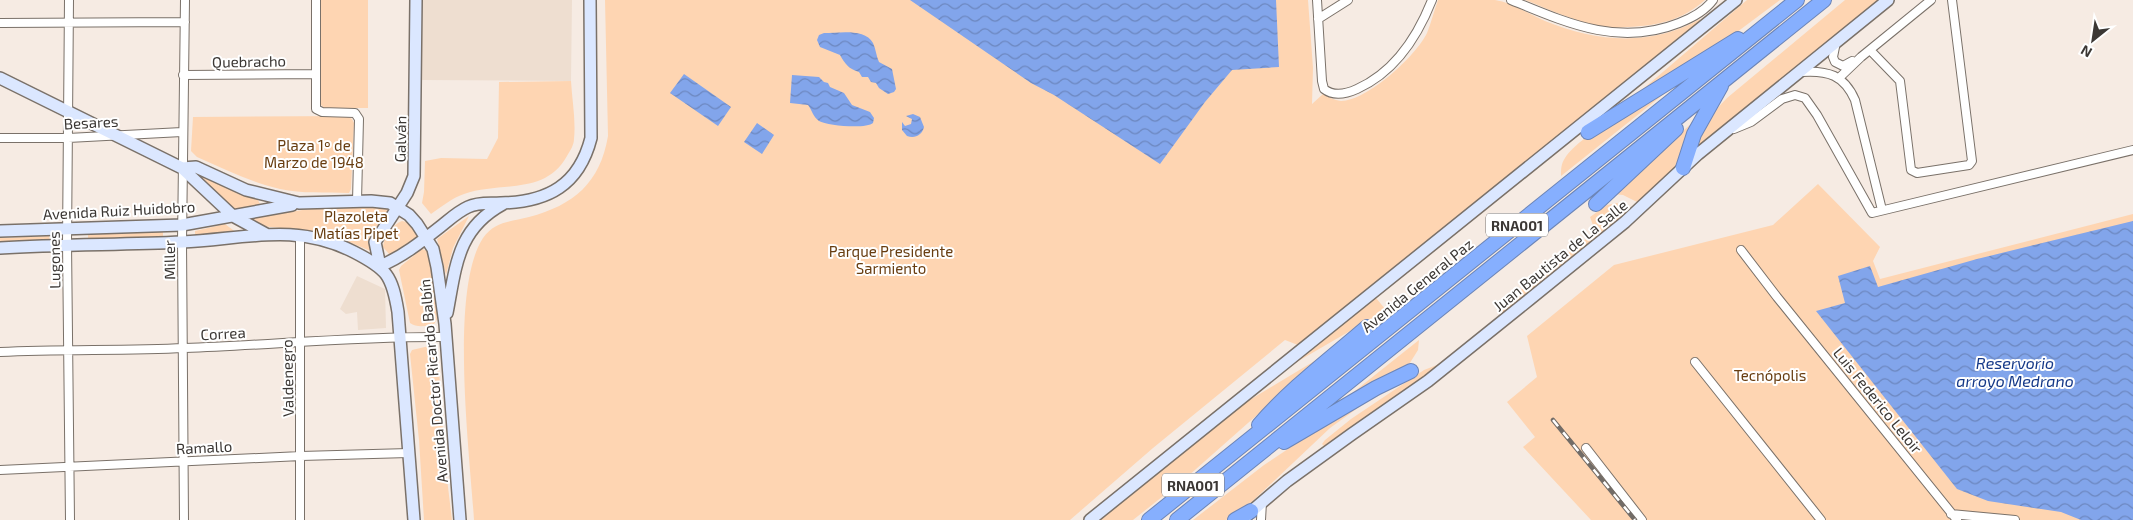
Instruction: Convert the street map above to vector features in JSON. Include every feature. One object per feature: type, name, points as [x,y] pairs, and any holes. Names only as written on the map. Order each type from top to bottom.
[{"type":"highway","name":"Avenida General Paz","points":[[1149,520],[1797,0]]},
{"type":"highway","name":"RNA001","points":[[1177,520],[1824,0]]},
{"type":"highway","points":[[1588,132],[1777,16]]},
{"type":"highway","points":[[1683,168],[1694,134],[1726,79]]},
{"type":"highway","points":[[1596,204],[1659,146],[1726,79]]},
{"type":"highway","points":[[1237,450],[1275,407],[1367,327]]},
{"type":"highway","points":[[1253,459],[1303,432],[1376,388],[1411,371]]},
{"type":"highway","points":[[1235,520],[1251,517]]},
{"type":"main road","name":"Galván","points":[[380,266],[375,242],[408,193],[414,176],[416,0]]},
{"type":"main road","points":[[300,235],[328,240],[380,266],[401,256],[455,214],[468,207],[480,203],[503,204],[531,200],[546,196],[561,188],[572,178],[588,153],[591,138],[590,0]]},
{"type":"main road","name":"Avenida General Paz","points":[[1090,520],[1736,0]]},
{"type":"main road","name":"Juan Bautista de La Salle","points":[[1251,517],[1262,502],[1352,434],[1428,381],[1625,222],[1725,132],[1888,0]]},
{"type":"main road","name":"Avenida Doctor Ricardo Balbín","points":[[0,78],[182,168],[233,216],[266,234]]},
{"type":"main road","name":"Avenida Doctor Ricardo Balbín","points":[[182,168],[196,168],[262,196],[298,204],[356,201],[383,202],[398,208],[418,224],[427,237],[436,258],[445,324],[460,520]]},
{"type":"main road","name":"Avenida Ruiz Huidobro","points":[[0,231],[182,226],[298,204]]},
{"type":"main road","points":[[445,324],[458,254],[464,241],[476,222],[503,204]]},
{"type":"main road","name":"Avenida Ruiz Huidobro","points":[[0,248],[67,243],[182,242],[236,239],[266,234],[300,235]]},
{"type":"main road","name":"Avenida Doctor Ricardo Balbín","points":[[380,266],[393,287],[400,337],[414,520]]},
{"type":"street","name":"Lugones","points":[[69,0],[67,243],[70,520]]},
{"type":"street","name":"Miller","points":[[184,520],[182,132],[185,0]]},
{"type":"street","points":[[316,0],[316,109],[322,112],[355,113],[359,119],[356,201]]},
{"type":"street","points":[[1317,0],[1322,81],[1324,89],[1334,94],[1348,93],[1390,68],[1420,27],[1432,0]]},
{"type":"street","points":[[1318,19],[1348,0]]},
{"type":"street","points":[[1512,0],[1582,27],[1610,33],[1636,34],[1660,30],[1692,18],[1713,1],[1720,13]]},
{"type":"street","points":[[1839,78],[1861,57],[1931,0]]},
{"type":"street","points":[[1870,50],[1900,81],[1911,170],[1917,173],[1969,165],[1972,161],[1952,0]]},
{"type":"street","points":[[0,23],[185,22]]},
{"type":"street","points":[[1836,42],[1833,57],[1840,66],[1844,66],[1861,57]]},
{"type":"street","points":[[1799,72],[1817,71],[1839,78],[1845,83],[1855,100],[1882,210]]},
{"type":"street","name":"Quebracho","points":[[184,75],[316,74]]},
{"type":"street","points":[[1725,132],[1751,122],[1782,99],[1795,95],[1805,98],[1817,115],[1872,213],[2133,150]]},
{"type":"street","name":"Besares","points":[[0,138],[68,138],[182,132]]},
{"type":"street","name":"Valdenegro","points":[[300,235],[300,520]]},
{"type":"street","name":"Luis Federico Leloir","points":[[1741,250],[1954,517]]},
{"type":"street","name":"Correa","points":[[0,352],[184,348],[400,337],[446,337]]},
{"type":"street","points":[[1695,362],[1821,520]]},
{"type":"street","points":[[1586,448],[1642,520]]},
{"type":"street","name":"Ramallo","points":[[0,470],[409,453]]},
{"type":"street","points":[[1954,517],[2015,520]]},
{"type":"shaded area","points":[[422,0],[572,0],[571,81],[422,80]]},
{"type":"shaded area","points":[[357,276],[385,289],[386,328],[358,330],[357,312],[346,314],[340,309]]},
{"type":"green space","points":[[320,0],[368,0],[368,108],[324,108],[320,104]]},
{"type":"green space","name":"Parque Presidente Sarmiento","points":[[605,0],[1308,0],[1313,68],[1312,104],[1323,94],[1341,101],[1352,99],[1364,94],[1390,76],[1421,43],[1427,33],[1438,0],[1501,1],[1564,28],[1604,37],[1643,37],[1662,34],[1700,19],[1701,21],[1298,345],[1285,340],[1153,448],[1070,520],[474,520],[464,374],[464,333],[467,295],[473,262],[483,238],[493,228],[559,206],[582,190],[599,167],[608,136]]},
{"type":"green space","points":[[1525,0],[1705,0],[1688,13],[1669,21],[1649,25],[1608,28],[1575,19]]},
{"type":"green space","points":[[1747,0],[1780,0],[1725,41],[1622,107]]},
{"type":"green space","points":[[1845,0],[1880,0],[1695,150],[1707,122],[1727,98]]},
{"type":"green space","points":[[571,81],[574,141],[573,146],[558,169],[547,177],[534,182],[478,190],[464,194],[451,200],[431,214],[422,203],[425,161],[441,158],[487,159],[498,138],[499,82]]},
{"type":"green space","points":[[1679,82],[1561,176],[1563,162],[1573,148],[1601,127]]},
{"type":"green space","points":[[1622,98],[1376,298],[1386,310],[1294,362]]},
{"type":"green space","name":"Plaza 1º de Marzo de 1948","points":[[347,116],[354,123],[351,189],[349,193],[297,192],[280,189],[248,179],[217,166],[197,157],[191,151],[193,117]]},
{"type":"green space","points":[[1694,121],[1678,164],[1639,203],[1623,195],[1614,194]]},
{"type":"green space","points":[[196,172],[258,200],[260,204],[235,210]]},
{"type":"green space","name":"Tecnópolis","points":[[1818,184],[1880,247],[1873,261],[1880,279],[2133,214],[2133,520],[1591,520],[1523,447],[1535,437],[1507,402],[1537,377],[1527,336],[1614,265],[1773,225]]},
{"type":"green space","points":[[1617,203],[1630,212],[1421,380],[1326,448],[1322,444],[1351,419],[1424,370],[1437,365],[1503,313],[1499,307],[1590,236],[1594,228],[1590,217],[1607,205]]},
{"type":"green space","name":"Plazoleta Matías Pipet","points":[[384,207],[388,210],[387,214],[370,235],[369,244],[373,252],[342,239],[310,231],[261,226],[249,218],[316,208]]},
{"type":"green space","points":[[469,216],[453,248],[446,275],[437,239]]},
{"type":"green space","points":[[402,221],[406,222],[418,233],[417,238],[394,254],[389,254],[383,247],[385,239],[389,231]]},
{"type":"green space","points":[[225,224],[237,233],[195,237],[195,231]]},
{"type":"green space","points":[[163,231],[163,237],[88,240],[88,234]]},
{"type":"green space","points":[[49,236],[50,241],[0,243],[0,238]]},
{"type":"green space","points":[[422,249],[428,251],[434,273],[438,318],[434,324],[416,326],[410,323],[399,270],[401,266]]},
{"type":"green space","points":[[1419,340],[1418,350],[1408,366],[1341,402]]},
{"type":"green space","points":[[429,346],[434,348],[438,354],[445,462],[452,520],[424,520],[419,440],[410,354],[412,350]]},
{"type":"green space","points":[[1326,354],[1187,477],[1133,520],[1098,520],[1243,404]]},
{"type":"green space","points":[[1380,392],[1330,428],[1241,512],[1226,520],[1193,520],[1264,465],[1321,427]]},
{"type":"water","points":[[910,0],[1276,0],[1279,67],[1232,70],[1205,102],[1160,164],[1054,95],[1031,83]]},
{"type":"water","points":[[851,32],[869,38],[874,45],[879,62],[892,69],[896,89],[894,92],[888,94],[879,88],[876,83],[871,82],[868,77],[862,77],[859,72],[850,68],[840,55],[820,47],[817,40],[819,35],[824,33]]},
{"type":"water","points":[[684,74],[731,107],[718,126],[670,93]]},
{"type":"water","points":[[792,75],[819,77],[828,83],[830,87],[844,93],[852,105],[870,112],[874,118],[873,123],[863,126],[847,126],[819,121],[815,118],[808,105],[790,103]]},
{"type":"water","points":[[913,114],[920,117],[924,127],[918,136],[910,137],[902,130],[902,122],[905,126],[911,124],[912,119],[906,116]]},
{"type":"water","points":[[757,123],[774,135],[762,154],[744,142]]},
{"type":"water","name":"Reservorio arroyo Medrano","points":[[2133,221],[2133,520],[2081,520],[2061,512],[1988,501],[1957,489],[1816,311],[1845,303],[1838,276],[1870,266],[1878,287],[1977,259]]},
{"type":"railway","points":[[1553,420],[1635,520]]}]
